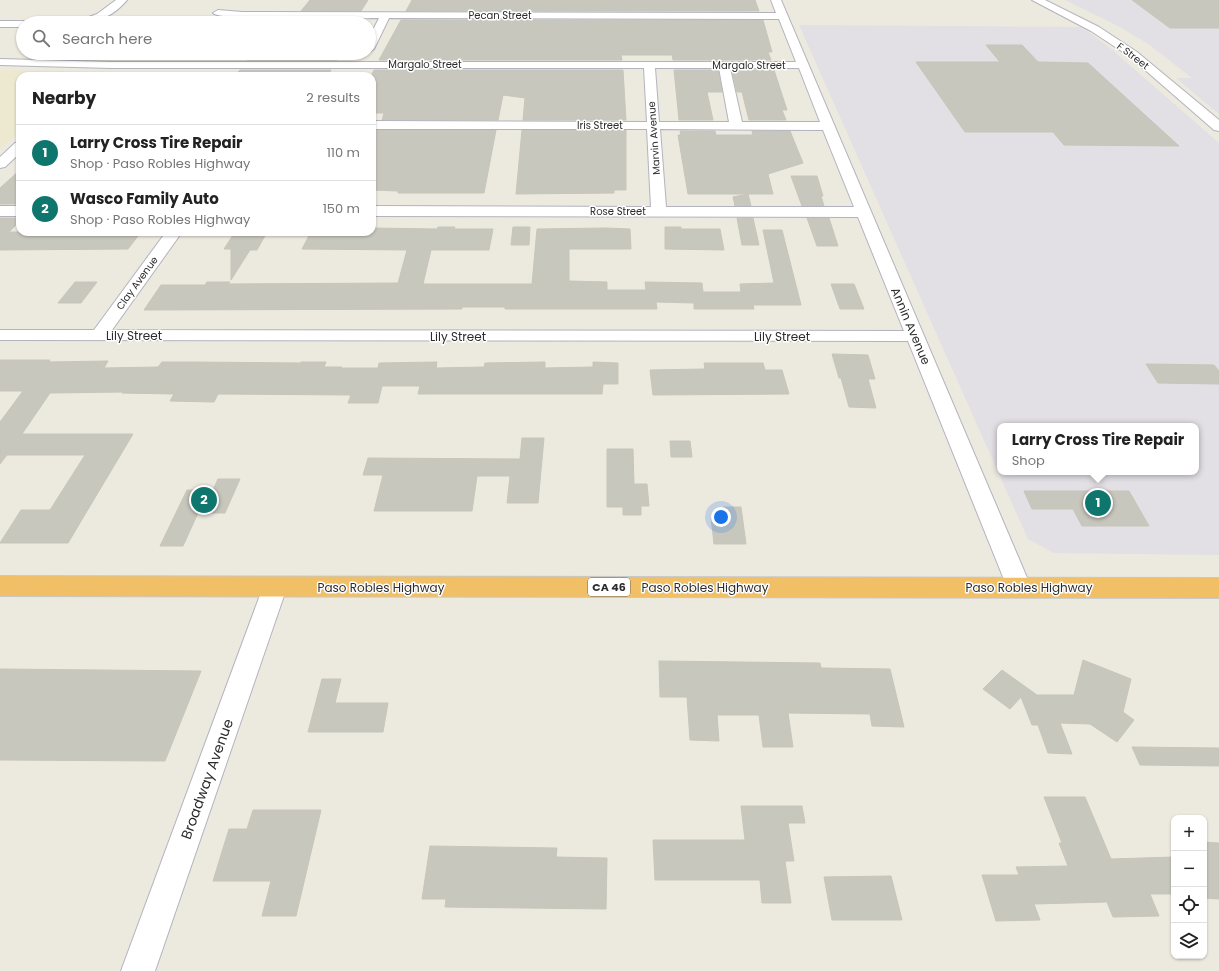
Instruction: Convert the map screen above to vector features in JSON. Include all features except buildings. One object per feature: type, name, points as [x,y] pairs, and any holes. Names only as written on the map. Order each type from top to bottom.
[{"type":"highway","name":"Paso Robles Highway","points":[[0,586],[1219,588]]},
{"type":"street","points":[[101,16],[122,0]]},
{"type":"street","name":"Annin Avenue","points":[[776,0],[1019,587]]},
{"type":"street","name":"F Street","points":[[1037,0],[1095,29],[1133,54],[1219,127]]},
{"type":"street","name":"Pecan Street","points":[[218,13],[242,15],[782,16]]},
{"type":"street","points":[[376,35],[386,15]]},
{"type":"street","points":[[0,24],[16,24]]},
{"type":"street","points":[[361,64],[363,60]]},
{"type":"street","name":"Margalo Street","points":[[0,62],[111,65],[802,65]]},
{"type":"street","name":"Marvin Avenue","points":[[648,64],[659,212]]},
{"type":"street","points":[[103,72],[111,65]]},
{"type":"street","points":[[724,65],[736,126]]},
{"type":"street","name":"Iris Street","points":[[376,125],[828,126]]},
{"type":"street","points":[[0,164],[16,150]]},
{"type":"street","points":[[0,211],[16,211]]},
{"type":"street","name":"Rose Street","points":[[376,211],[864,212]]},
{"type":"street","name":"Clay Avenue","points":[[99,335],[171,236]]},
{"type":"street","name":"Lily Street","points":[[0,335],[916,336]]},
{"type":"street","name":"Broadway Avenue","points":[[138,971],[275,587]]},
{"type":"shaded area","points":[[1065,0],[1219,0],[1219,114],[1176,78],[1192,78],[1147,43],[1116,25]]},
{"type":"shaded area","points":[[799,25],[1082,27],[1110,48],[1219,143],[1219,555],[1054,553],[1028,539],[999,475],[1199,475],[1199,423],[997,423],[997,469]]},
{"type":"shaded area","points":[[0,70],[72,72],[16,72],[16,135],[0,149]]},
{"type":"place","name":"Wasco Family Auto","points":[[204,500]]},
{"type":"place","name":"Larry Cross Tire Repair","points":[[1098,503]]}]
